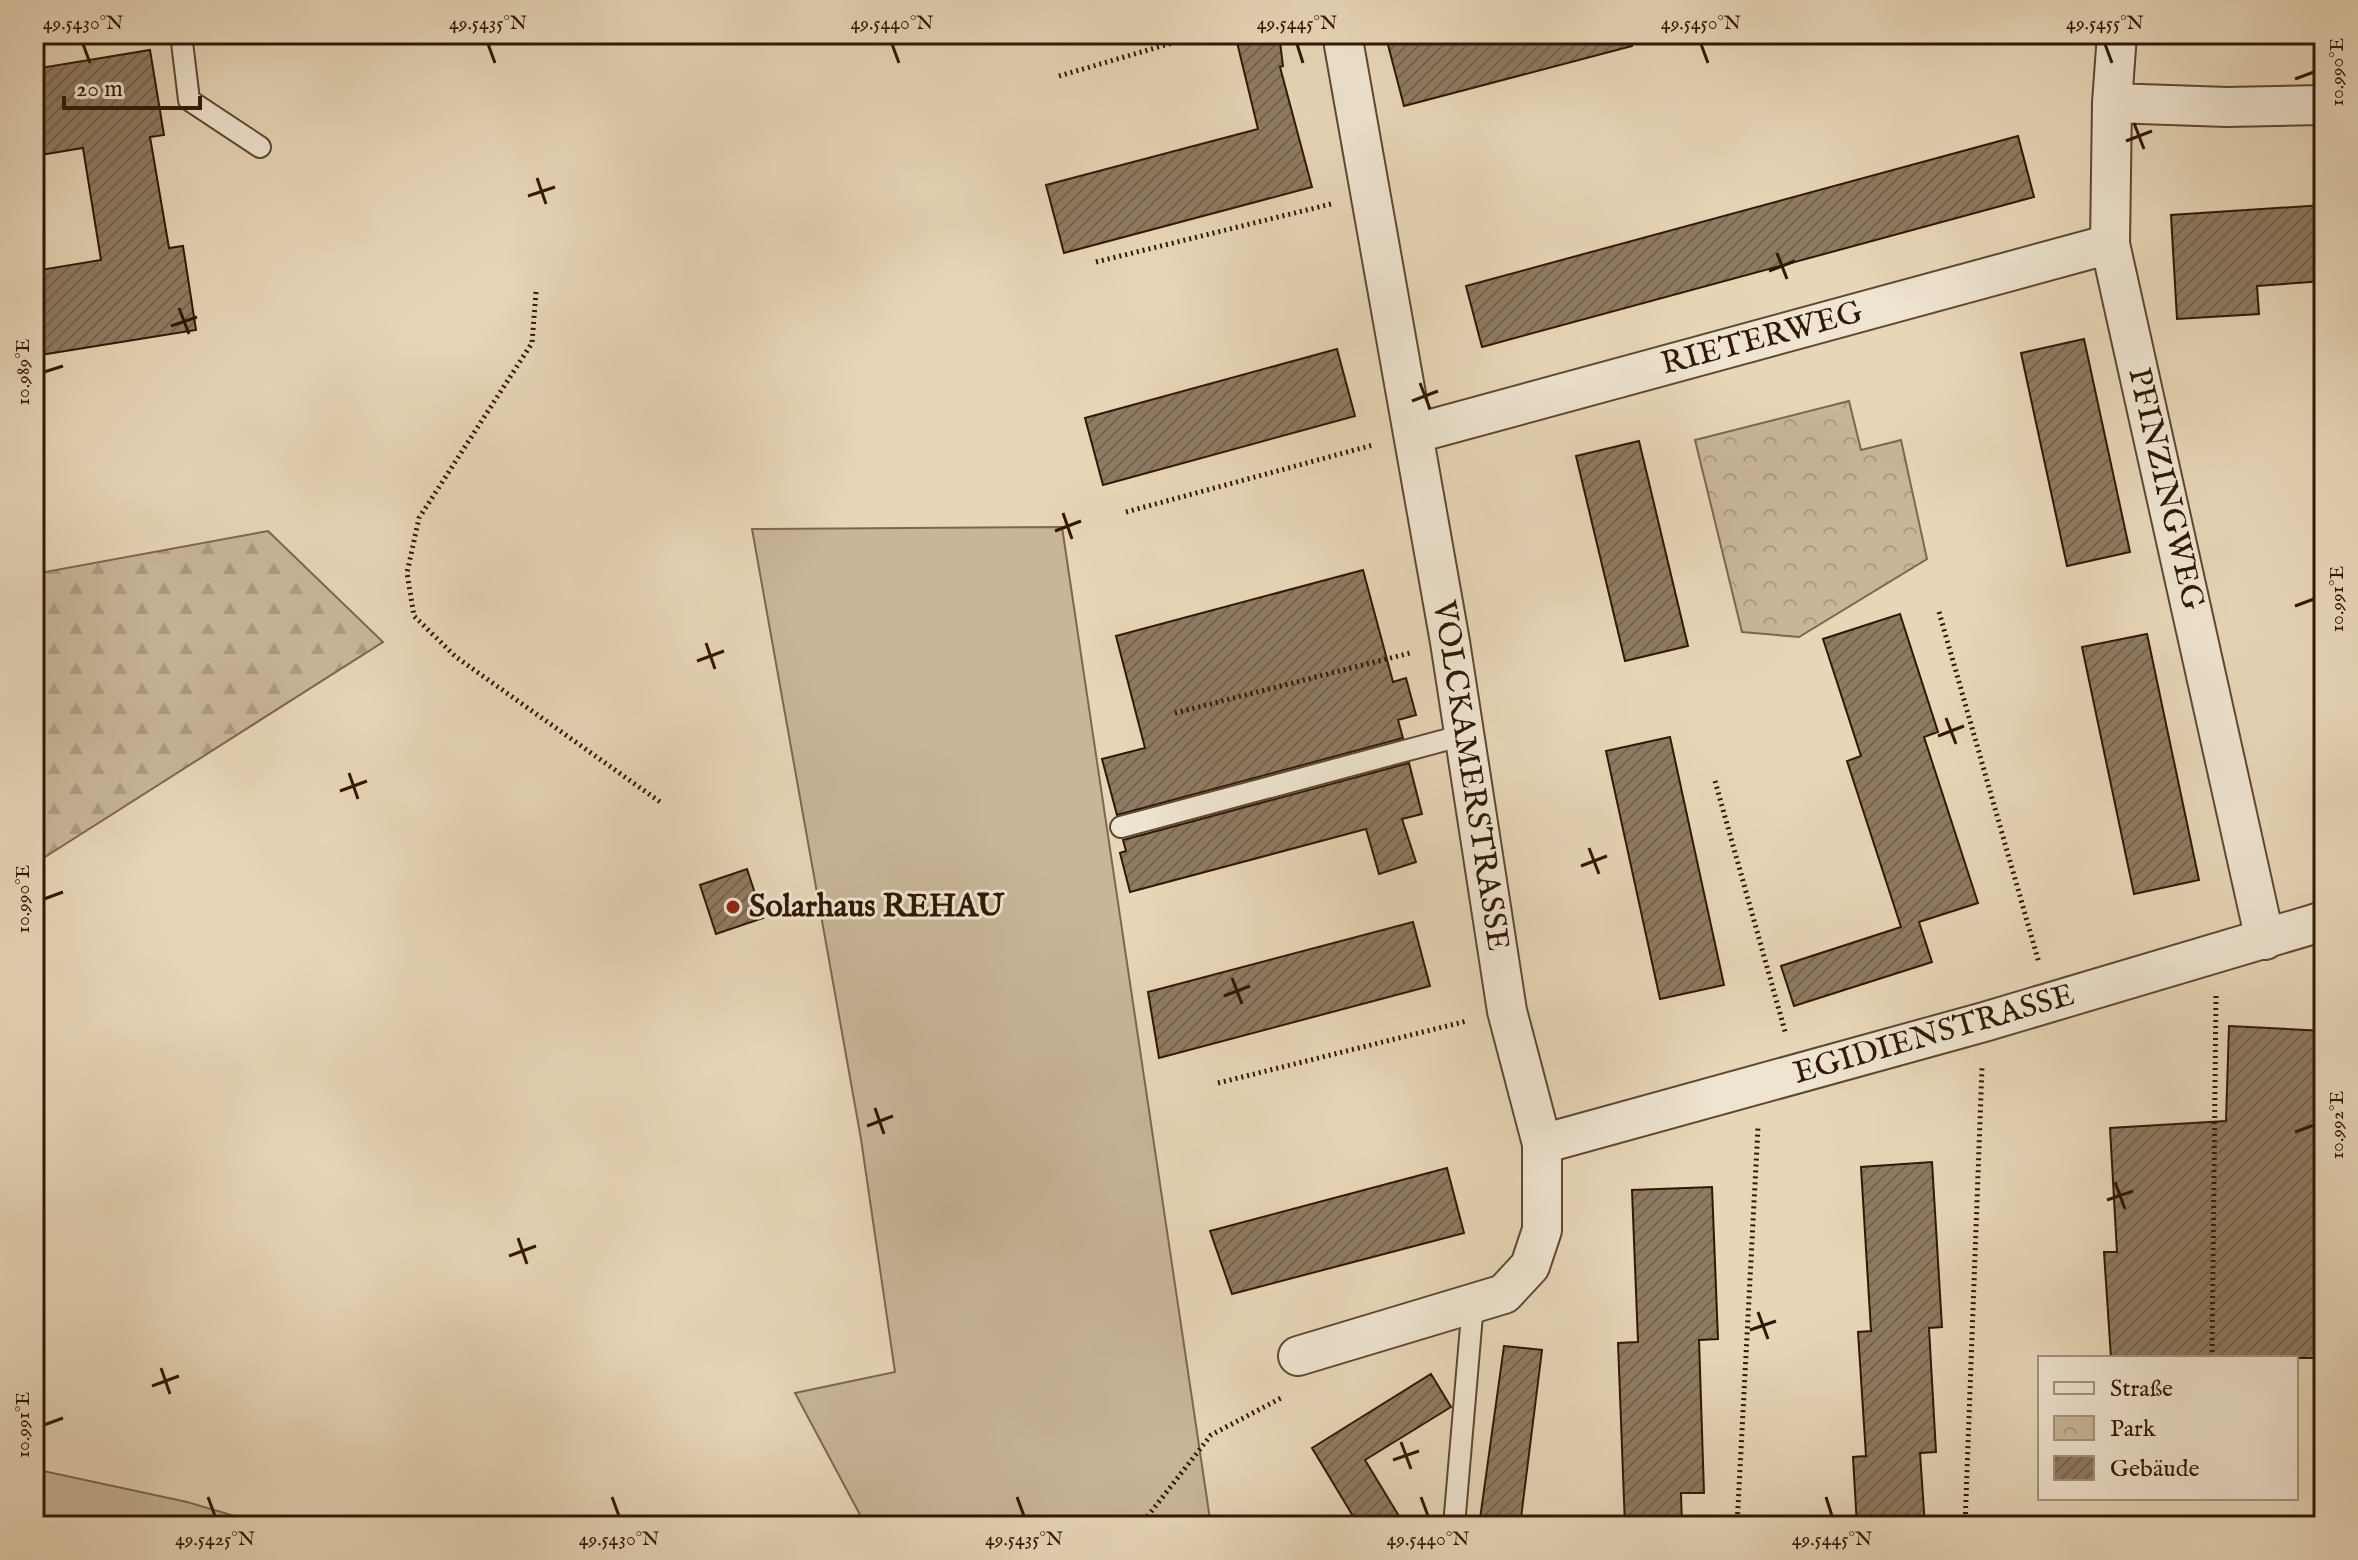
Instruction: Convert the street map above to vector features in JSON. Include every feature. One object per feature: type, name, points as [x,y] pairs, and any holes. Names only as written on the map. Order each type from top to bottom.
[{"type":"street","name":"VOLCKAMERSTRASSE","points":[[1298,1356],[1504,1294],[1530,1266],[1542,1230],[1542,1144],[1507,1011],[1450,642],[1342,34]]},
{"type":"street","name":"PFINZINGWEG","points":[[2117,34],[2112,103],[2110,244],[2265,940]]},
{"type":"street","points":[[2112,103],[2227,107],[2324,105]]},
{"type":"street","name":"RIETERWEG","points":[[1413,434],[2110,244]]},
{"type":"street","name":"EGIDIENSTRASSE","points":[[1542,1144],[1984,1022],[2324,921]]},
{"type":"lane","points":[[181,34],[189,100],[260,147]]},
{"type":"lane","points":[[1121,827],[1464,735]]},
{"type":"lane","points":[[1454,1526],[1473,1303]]},
{"type":"path","points":[[1059,76],[1203,34]]},
{"type":"path","points":[[1096,262],[1371,194]]},
{"type":"path","points":[[536,292],[532,343],[419,518],[407,573],[414,616],[456,657],[663,804]]},
{"type":"path","points":[[1126,512],[1413,434]]},
{"type":"path","points":[[1939,612],[2050,1003]]},
{"type":"path","points":[[1175,713],[1450,642]]},
{"type":"path","points":[[1715,781],[1797,1075]]},
{"type":"path","points":[[2212,1356],[2217,954]]},
{"type":"path","points":[[1218,1083],[1507,1011]]},
{"type":"path","points":[[1965,1526],[1984,1022]]},
{"type":"path","points":[[1737,1526],[1760,1082]]},
{"type":"path","points":[[1140,1526],[1211,1435],[1287,1394],[1298,1356]]},
{"type":"green space","points":[[1849,401],[1861,450],[1901,440],[1927,559],[1799,637],[1742,632],[1695,440]]},
{"type":"green space","points":[[1062,527],[1211,1526],[866,1526],[795,1393],[895,1372],[861,1139],[752,529]]},
{"type":"green space","points":[[268,531],[383,642],[34,864],[34,574]]},
{"type":"green space","points":[[34,1469],[187,1502],[269,1526],[34,1526]]},
{"type":"building","points":[[1235,34],[1279,34],[1283,66],[1280,67],[1312,187],[1064,253],[1046,185],[1258,129]]},
{"type":"building","points":[[1416,34],[1630,34],[1632,46],[1404,106],[1387,41]]},
{"type":"building","points":[[150,50],[164,135],[150,137],[169,248],[183,246],[196,330],[34,356],[34,271],[101,260],[83,148],[34,156],[34,69]]},
{"type":"building","points":[[2018,136],[2034,197],[1482,347],[1466,286]]},
{"type":"building","points":[[2324,205],[2324,281],[2257,286],[2259,314],[2177,319],[2171,215]]},
{"type":"building","points":[[2084,339],[2130,552],[2067,566],[2021,353]]},
{"type":"building","points":[[1337,349],[1355,416],[1103,485],[1085,418]]},
{"type":"building","points":[[1639,441],[1688,646],[1625,661],[1576,456]]},
{"type":"building","points":[[1363,570],[1393,682],[1406,678],[1416,715],[1398,720],[1403,738],[1117,815],[1102,759],[1145,748],[1116,636]]},
{"type":"building","points":[[1900,614],[1938,732],[1924,737],[1978,903],[1919,922],[1932,962],[1794,1006],[1781,966],[1901,927],[1847,761],[1861,756],[1823,639]]},
{"type":"building","points":[[2147,634],[2199,880],[2134,894],[2082,647]]},
{"type":"building","points":[[1670,737],[1724,985],[1660,999],[1606,751]]},
{"type":"building","points":[[1409,763],[1422,814],[1402,819],[1416,862],[1379,874],[1366,829],[1130,892],[1120,853],[1126,851],[1123,840]]},
{"type":"building","name":"Solarhaus REHAU","points":[[747,869],[763,918],[716,934],[700,885]]},
{"type":"building","points":[[1413,922],[1430,986],[1159,1058],[1148,992]]},
{"type":"building","points":[[2229,1026],[2324,1031],[2324,1358],[2111,1356],[2104,1252],[2117,1252],[2110,1128],[2226,1121]]},
{"type":"building","points":[[1932,1162],[1942,1327],[1929,1328],[1936,1452],[1920,1453],[1925,1526],[1857,1526],[1853,1457],[1866,1456],[1858,1332],[1871,1331],[1861,1167]]},
{"type":"building","points":[[1447,1168],[1464,1233],[1232,1294],[1210,1231]]},
{"type":"building","points":[[1712,1187],[1718,1339],[1699,1340],[1704,1493],[1681,1493],[1682,1526],[1625,1526],[1618,1343],[1638,1342],[1632,1190]]},
{"type":"building","points":[[1504,1346],[1542,1350],[1520,1526],[1479,1526]]},
{"type":"building","points":[[1431,1374],[1451,1407],[1365,1460],[1405,1526],[1359,1526],[1312,1448]]},
{"type":"place","name":"Solarhaus REHAU","points":[[733,907]]}]
